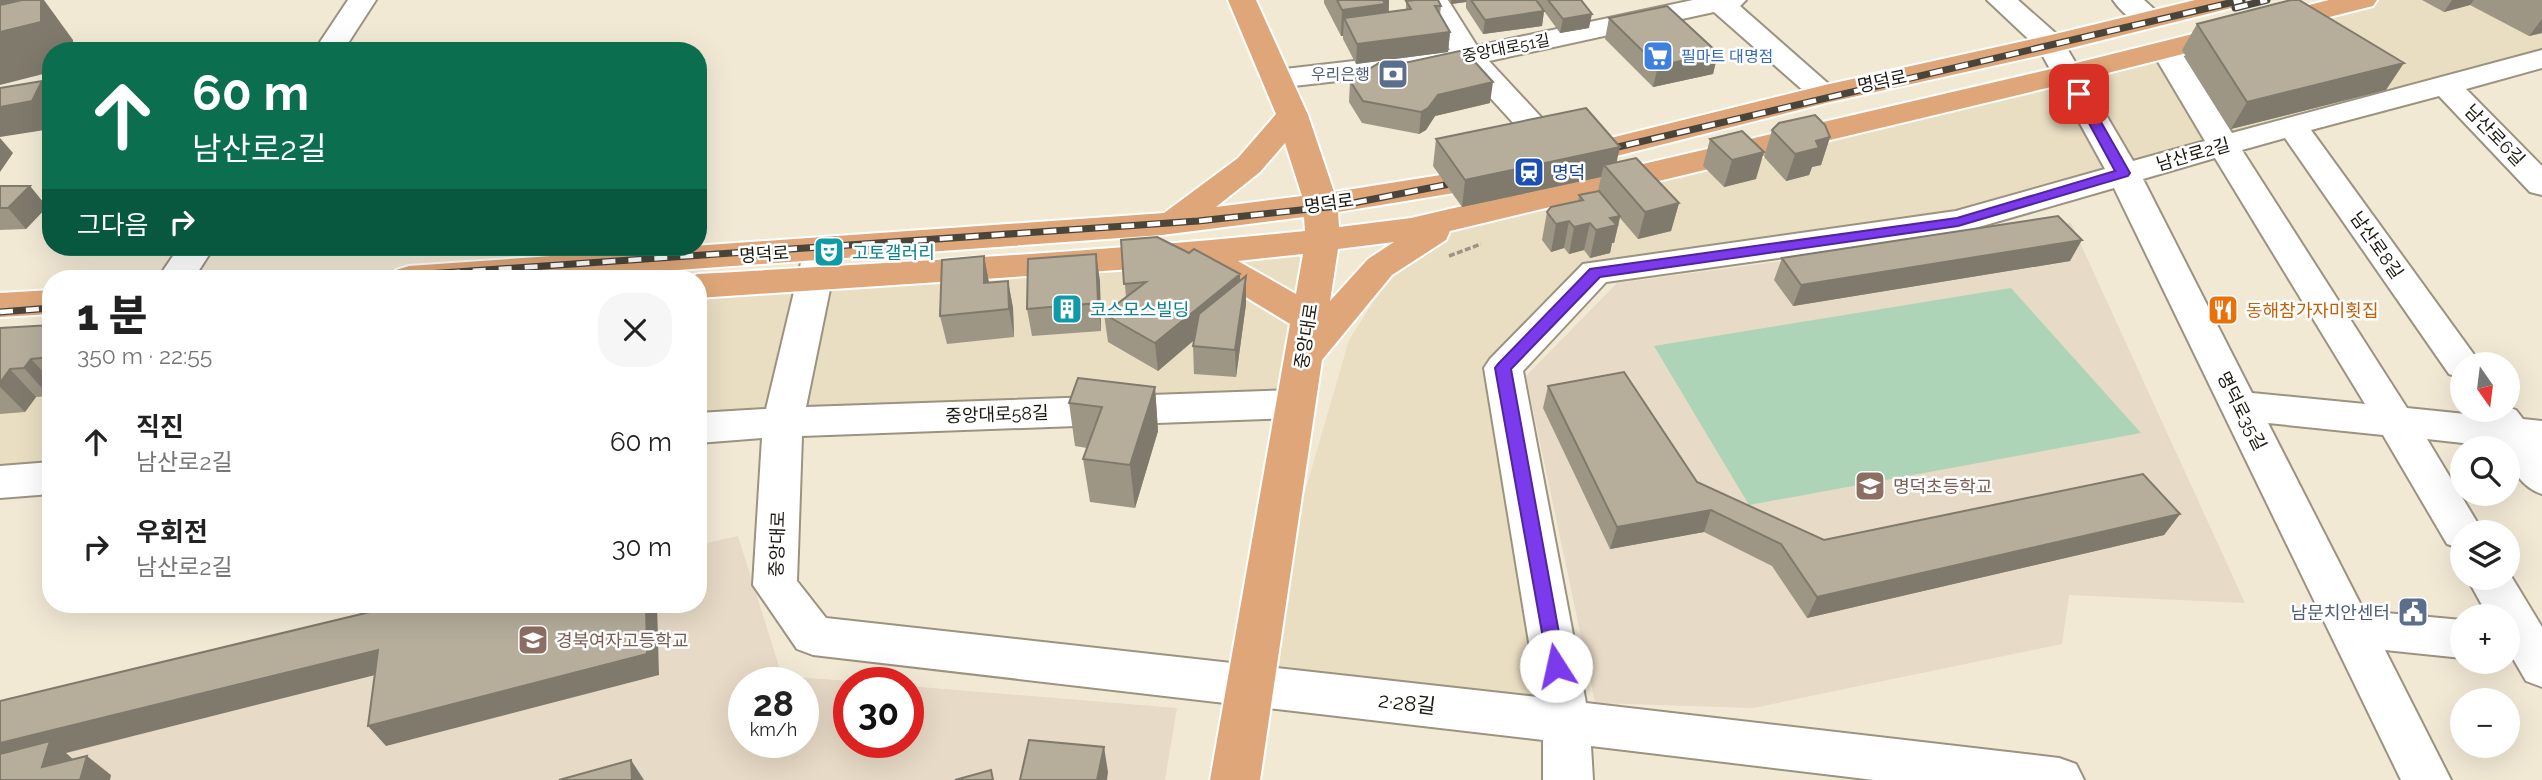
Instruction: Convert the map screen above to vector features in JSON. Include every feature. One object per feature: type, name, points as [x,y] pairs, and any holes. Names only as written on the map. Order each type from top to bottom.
[{"type":"main road","name":"중앙대로","points":[[1235,780],[1303,357],[1321,223],[1292,115],[1242,0]]},
{"type":"main road","name":"명덕로","points":[[707,284],[818,264],[1172,223],[1321,223],[1411,229],[2060,59],[2151,19],[2229,0]]},
{"type":"main road","name":"명덕로","points":[[643,270],[1199,253],[1461,184],[1825,94],[2060,59],[2166,50],[2363,0]]},
{"type":"main road","points":[[1172,223],[1249,166],[1292,115]]},
{"type":"main road","points":[[1303,357],[1380,267],[1454,219]]},
{"type":"main road","points":[[1199,253],[1308,318]]},
{"type":"main road","points":[[0,305],[42,303]]},
{"type":"main road","points":[[0,330],[42,328]]},
{"type":"street","points":[[334,42],[362,0]]},
{"type":"street","points":[[1434,0],[1469,57],[1543,165]]},
{"type":"street","points":[[1581,0],[1603,29]]},
{"type":"street","name":"명덕로35길","points":[[2001,0],[2060,59],[2123,173],[2426,780]]},
{"type":"street","points":[[2127,0],[2151,19]]},
{"type":"street","points":[[1722,1],[1825,94]]},
{"type":"street","name":"중앙대로51길","points":[[1276,79],[1469,57],[1722,1]]},
{"type":"street","points":[[2308,15],[2342,35]]},
{"type":"street","points":[[2166,50],[2222,146],[2398,422],[2455,520]]},
{"type":"street","name":"남산로2길","points":[[1566,721],[1503,368],[1595,272],[1958,222],[2123,173],[2542,59]]},
{"type":"street","name":"남산로6길","points":[[2400,69],[2441,87],[2542,185]]},
{"type":"street","name":"남산로8길","points":[[2292,126],[2453,352]]},
{"type":"street","name":"중앙대로","points":[[818,264],[783,422],[775,585],[813,636],[1249,684]]},
{"type":"street","name":"중앙대로58길","points":[[707,427],[783,422],[1295,404]]},
{"type":"street","points":[[2239,406],[2398,422],[2516,426],[2542,478]]},
{"type":"street","points":[[0,482],[42,479]]},
{"type":"street","points":[[2496,590],[2530,650]]},
{"type":"street","points":[[2350,628],[2450,638]]},
{"type":"street","name":"2·28길","points":[[1249,684],[1566,721],[1775,763],[2059,780]]},
{"type":"street","points":[[1566,721],[1567,780]]},
{"type":"shaded area","points":[[2343,0],[2542,0],[2542,59],[1958,222],[1595,272],[1503,368],[1566,721],[1249,684],[1349,340],[1406,250],[1454,219]]},
{"type":"shaded area","name":"명덕초등학교","points":[[2071,223],[2245,603],[2069,595],[2062,644],[1753,708],[1595,703],[1526,376],[1617,283]]},
{"type":"shaded area","points":[[1322,242],[1295,404],[707,428],[707,282]]},
{"type":"shaded area","points":[[42,327],[42,479],[0,482],[0,330]]},
{"type":"shaded area","name":"경북여자고등학교","points":[[738,536],[779,667],[728,667],[728,758],[819,758],[819,679],[833,680],[833,758],[924,758],[924,687],[1177,708],[1165,780],[0,780],[0,717],[414,613],[707,613],[707,543]]},
{"type":"green space","points":[[2011,288],[2141,433],[1749,505],[1654,346]]},
{"type":"building","points":[[22,0],[41,0],[41,22],[0,32],[0,5]]},
{"type":"building","points":[[1337,0],[1383,0],[1385,4],[1342,10]]},
{"type":"building","points":[[1438,0],[1441,6],[1435,6],[1450,32],[1357,44],[1344,18],[1411,9],[1406,1]]},
{"type":"building","points":[[1471,0],[1536,0],[1544,11],[1485,20]]},
{"type":"building","points":[[1548,0],[1581,0],[1592,14],[1563,19]]},
{"type":"building","points":[[2299,0],[2404,63],[2247,102],[2197,24]]},
{"type":"building","points":[[1667,6],[1718,53],[1658,66],[1609,18]]},
{"type":"building","points":[[1464,50],[1493,82],[1438,95],[1428,108],[1421,112],[1363,101],[1350,81],[1379,63],[1386,67]]},
{"type":"building","points":[[42,81],[32,101],[0,107],[0,88]]},
{"type":"building","points":[[1586,108],[1620,147],[1465,180],[1436,139]]},
{"type":"building","points":[[1815,115],[1825,125],[1830,137],[1816,141],[1819,148],[1795,154],[1772,130],[1779,123]]},
{"type":"building","points":[[1742,131],[1764,152],[1732,160],[1710,139]]},
{"type":"building","points":[[1636,158],[1679,203],[1645,212],[1604,165]]},
{"type":"building","points":[[0,186],[30,186],[8,208],[0,208]]},
{"type":"building","points":[[1599,191],[1620,216],[1610,218],[1617,225],[1596,230],[1590,223],[1574,227],[1569,221],[1556,224],[1547,212],[1551,207],[1583,200],[1579,195]]},
{"type":"building","points":[[2058,216],[2082,240],[1801,285],[1782,258]]},
{"type":"building","points":[[1157,237],[1189,253],[1194,249],[1240,274],[1155,343],[1104,314],[1146,282],[1124,284],[1121,240]]},
{"type":"building","points":[[1096,254],[1098,303],[1027,309],[1028,259]]},
{"type":"building","points":[[984,256],[984,283],[1008,281],[1009,309],[940,316],[942,260]]},
{"type":"building","points":[[1246,276],[1235,350],[1193,346],[1199,314]]},
{"type":"building","points":[[42,326],[42,358],[31,359],[24,368],[10,369],[0,383],[0,328]]},
{"type":"building","points":[[1624,372],[1697,482],[1824,540],[2143,474],[2180,514],[1817,597],[1781,544],[1711,510],[1617,527],[1548,386]]},
{"type":"building","points":[[1078,378],[1155,387],[1130,465],[1083,459],[1102,407],[1069,403]]},
{"type":"building","points":[[366,613],[646,613],[647,654],[368,726],[378,650],[0,743],[0,701]]},
{"type":"building","points":[[1029,740],[1104,747],[1097,780],[1020,780]]},
{"type":"building","points":[[50,741],[42,767],[87,756],[80,780],[0,780],[0,754]]},
{"type":"building","points":[[631,760],[632,780],[559,780]]},
{"type":"building","points":[[991,770],[993,780],[955,780]]},
{"type":"railway","points":[[1601,151],[2242,0]]},
{"type":"railway","points":[[2235,8],[2267,0]]},
{"type":"railway","points":[[707,255],[1198,221],[1338,206],[1465,181]]},
{"type":"railway","points":[[485,270],[689,256]]},
{"type":"railway","points":[[0,312],[42,309]]},
{"type":"place","name":"필마트 대명점","points":[[1658,56]]},
{"type":"place","name":"우리은행","points":[[1393,74]]},
{"type":"place","name":"명덕","points":[[1529,172]]},
{"type":"place","name":"고토갤러리","points":[[829,252]]},
{"type":"place","name":"코스모스빌딩","points":[[1067,309]]},
{"type":"place","name":"동해참가자미횟집","points":[[2223,310]]},
{"type":"place","name":"명덕초등학교","points":[[1870,486]]},
{"type":"place","name":"남문치안센터","points":[[2413,612]]},
{"type":"place","name":"경북여자고등학교","points":[[533,640]]},
{"type":"route","points":[[1556,666],[1503,368],[1595,272],[1958,222],[2123,173],[2079,94]]}]
